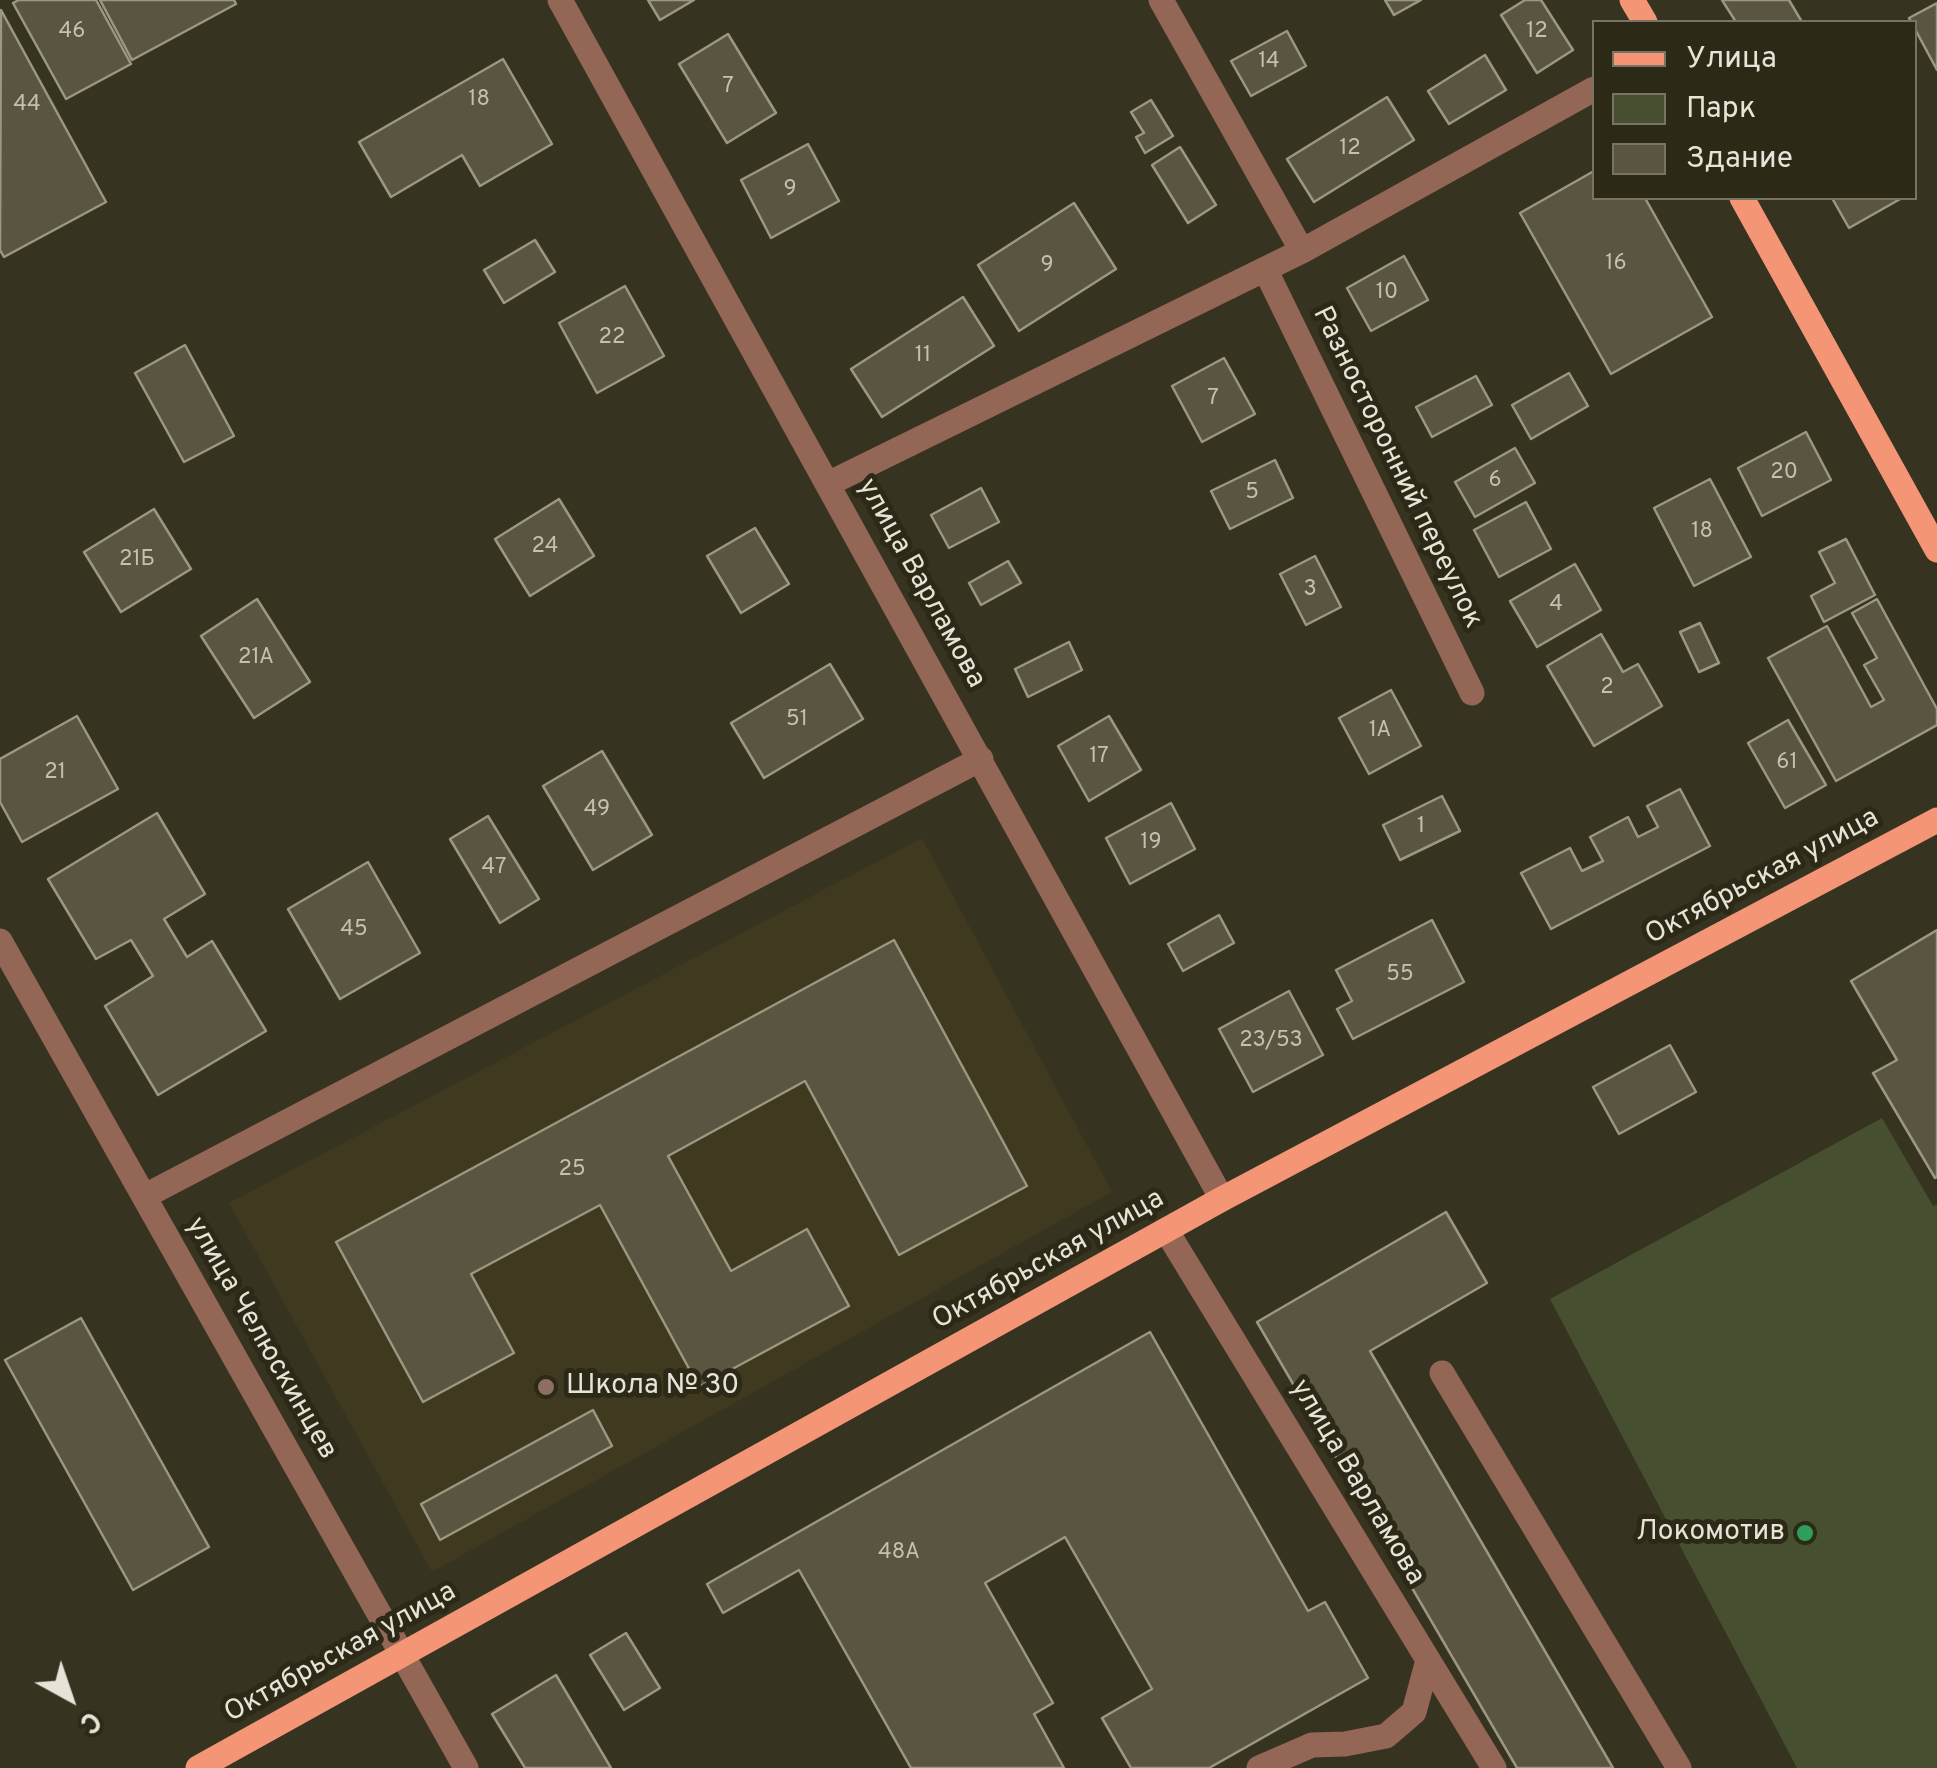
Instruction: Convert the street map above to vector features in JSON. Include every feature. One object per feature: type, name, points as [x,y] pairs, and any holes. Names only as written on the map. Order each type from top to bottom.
[{"type":"main road","points":[[1743,200],[1937,550]]},
{"type":"main road","name":"Октябрьская улица","points":[[198,1768],[1222,1199],[1937,820]]},
{"type":"street","name":"улица Варламова","points":[[560,0],[1222,1199]]},
{"type":"street","points":[[1160,0],[1302,251]]},
{"type":"street","points":[[830,483],[1302,251],[1592,89]]},
{"type":"street","name":"Разносторонний переулок","points":[[1265,269],[1472,693]]},
{"type":"street","points":[[144,1196],[981,759]]},
{"type":"street","name":"улица Челюскинцев","points":[[0,941],[466,1768]]},
{"type":"street","name":"улица Варламова","points":[[1166,1230],[1494,1768]]},
{"type":"street","points":[[1442,1373],[1679,1768]]},
{"type":"street","points":[[1258,1768],[1312,1744],[1345,1744],[1386,1736],[1414,1712],[1428,1660]]},
{"type":"shaded area","name":"Школа № 30","points":[[922,838],[1112,1192],[432,1572],[229,1203]]},
{"type":"green space","name":"Локомотив","points":[[1882,1118],[1933,1206],[1937,1205],[1937,1768],[1797,1768],[1550,1299]]},
{"type":"building","points":[[96,0],[131,64],[66,99],[13,3]]},
{"type":"building","points":[[100,0],[234,0],[236,4],[132,60]]},
{"type":"building","points":[[648,0],[694,0],[660,20]]},
{"type":"building","points":[[1385,0],[1421,0],[1394,15]]},
{"type":"building","points":[[1525,0],[1541,0],[1573,50],[1537,73],[1501,15]]},
{"type":"building","points":[[1722,0],[1789,0],[1801,20],[1735,20]]},
{"type":"building","points":[[1937,3],[1937,70],[1917,33],[1917,20],[1909,18]]},
{"type":"building","points":[[1,10],[106,202],[4,257],[0,250]]},
{"type":"building","points":[[1287,31],[1306,66],[1251,96],[1231,61]]},
{"type":"building","points":[[728,34],[776,113],[727,143],[679,64]]},
{"type":"building","points":[[1485,55],[1506,90],[1449,124],[1428,91]]},
{"type":"building","points":[[503,59],[552,144],[480,186],[462,155],[391,197],[359,142]]},
{"type":"building","points":[[1387,97],[1414,140],[1314,202],[1287,159]]},
{"type":"building","points":[[1151,100],[1173,136],[1145,153],[1136,137],[1144,133],[1131,112]]},
{"type":"building","points":[[808,144],[839,201],[771,238],[741,180]]},
{"type":"building","points":[[1180,147],[1216,205],[1188,223],[1152,165]]},
{"type":"building","points":[[1592,172],[1592,200],[1646,200],[1712,317],[1611,374],[1520,213]]},
{"type":"building","points":[[1833,200],[1898,200],[1849,228]]},
{"type":"building","points":[[1074,203],[1116,269],[1019,331],[978,265]]},
{"type":"building","points":[[535,240],[555,272],[504,303],[484,270]]},
{"type":"building","points":[[1404,256],[1428,300],[1371,331],[1347,288]]},
{"type":"building","points":[[625,286],[664,356],[597,393],[559,323]]},
{"type":"building","points":[[963,297],[994,346],[882,417],[851,369]]},
{"type":"building","points":[[185,345],[234,436],[184,462],[135,373]]},
{"type":"building","points":[[1224,358],[1255,414],[1202,442],[1172,386]]},
{"type":"building","points":[[1569,373],[1588,406],[1531,439],[1512,405]]},
{"type":"building","points":[[1476,376],[1492,405],[1432,437],[1416,407]]},
{"type":"building","points":[[1806,432],[1831,480],[1762,516],[1738,468]]},
{"type":"building","points":[[1515,448],[1535,483],[1475,517],[1455,482]]},
{"type":"building","points":[[1275,460],[1293,498],[1230,529],[1211,491]]},
{"type":"building","points":[[1710,479],[1751,557],[1694,586],[1654,508]]},
{"type":"building","points":[[981,488],[999,522],[949,548],[931,515]]},
{"type":"building","points":[[559,499],[594,556],[530,596],[495,539]]},
{"type":"building","points":[[1526,502],[1551,549],[1499,577],[1474,530]]},
{"type":"building","points":[[154,509],[191,569],[121,612],[84,552]]},
{"type":"building","points":[[755,528],[789,584],[741,613],[707,556]]},
{"type":"building","points":[[1846,539],[1875,595],[1824,622],[1811,596],[1835,583],[1819,552]]},
{"type":"building","points":[[1315,556],[1341,607],[1306,625],[1280,574]]},
{"type":"building","points":[[1008,561],[1021,583],[981,605],[969,583]]},
{"type":"building","points":[[1575,564],[1601,610],[1537,647],[1510,601]]},
{"type":"building","points":[[257,599],[310,682],[254,718],[201,636]]},
{"type":"building","points":[[1877,599],[1937,709],[1937,725],[1836,781],[1768,658],[1827,626],[1871,707],[1884,700],[1864,665],[1877,658],[1852,613]]},
{"type":"building","points":[[1700,623],[1719,663],[1699,672],[1680,632]]},
{"type":"building","points":[[1601,634],[1623,672],[1638,664],[1662,706],[1594,746],[1547,666]]},
{"type":"building","points":[[1069,642],[1082,670],[1028,697],[1015,669]]},
{"type":"building","points":[[830,664],[863,719],[764,778],[731,723]]},
{"type":"building","points":[[1391,690],[1421,746],[1369,774],[1339,718]]},
{"type":"building","points":[[77,716],[118,789],[22,842],[0,802],[0,759]]},
{"type":"building","points":[[1109,716],[1141,770],[1089,801],[1058,746]]},
{"type":"building","points":[[1788,720],[1826,785],[1785,808],[1748,743]]},
{"type":"building","points":[[602,751],[652,835],[593,870],[543,786]]},
{"type":"building","points":[[1680,789],[1710,846],[1551,929],[1521,873],[1570,848],[1582,871],[1603,861],[1590,837],[1628,817],[1638,837],[1658,827],[1647,806]]},
{"type":"building","points":[[1442,796],[1460,831],[1400,860],[1383,825]]},
{"type":"building","points":[[1171,803],[1195,849],[1130,884],[1106,838]]},
{"type":"building","points":[[157,813],[205,894],[164,919],[187,957],[212,941],[266,1031],[158,1095],[105,1006],[153,976],[131,940],[96,959],[48,879]]},
{"type":"building","points":[[488,816],[539,899],[500,923],[450,839]]},
{"type":"building","points":[[368,862],[420,953],[340,999],[288,909]]},
{"type":"building","points":[[1219,915],[1234,943],[1183,971],[1168,944]]},
{"type":"building","points":[[1432,920],[1464,982],[1353,1039],[1337,1009],[1352,1001],[1336,970]]},
{"type":"building","points":[[1937,930],[1935,1178],[1873,1073],[1897,1060],[1851,981]]},
{"type":"building","points":[[894,940],[1027,1186],[899,1255],[805,1081],[668,1156],[731,1271],[807,1229],[849,1306],[699,1387],[600,1205],[471,1274],[514,1353],[423,1402],[336,1242]]},
{"type":"building","points":[[1289,991],[1323,1055],[1253,1092],[1219,1029]]},
{"type":"building","points":[[1670,1045],[1696,1092],[1619,1134],[1593,1087]]},
{"type":"building","points":[[1446,1212],[1487,1283],[1370,1351],[1613,1768],[1517,1768],[1257,1322]]},
{"type":"building","points":[[81,1318],[209,1547],[133,1590],[5,1360]]},
{"type":"building","points":[[1150,1332],[1308,1611],[1325,1602],[1368,1678],[1209,1768],[1131,1768],[1102,1718],[1152,1689],[1065,1537],[985,1583],[1053,1703],[1034,1714],[1064,1768],[911,1768],[799,1570],[723,1613],[707,1584]]},
{"type":"building","points":[[593,1410],[612,1446],[440,1540],[421,1504]]},
{"type":"building","points":[[626,1633],[660,1688],[624,1710],[590,1655]]},
{"type":"building","points":[[556,1675],[611,1768],[525,1768],[492,1714]]},
{"type":"place","name":"Школа № 30","points":[[546,1387]]},
{"type":"place","name":"Локомотив","points":[[1805,1533]]}]
